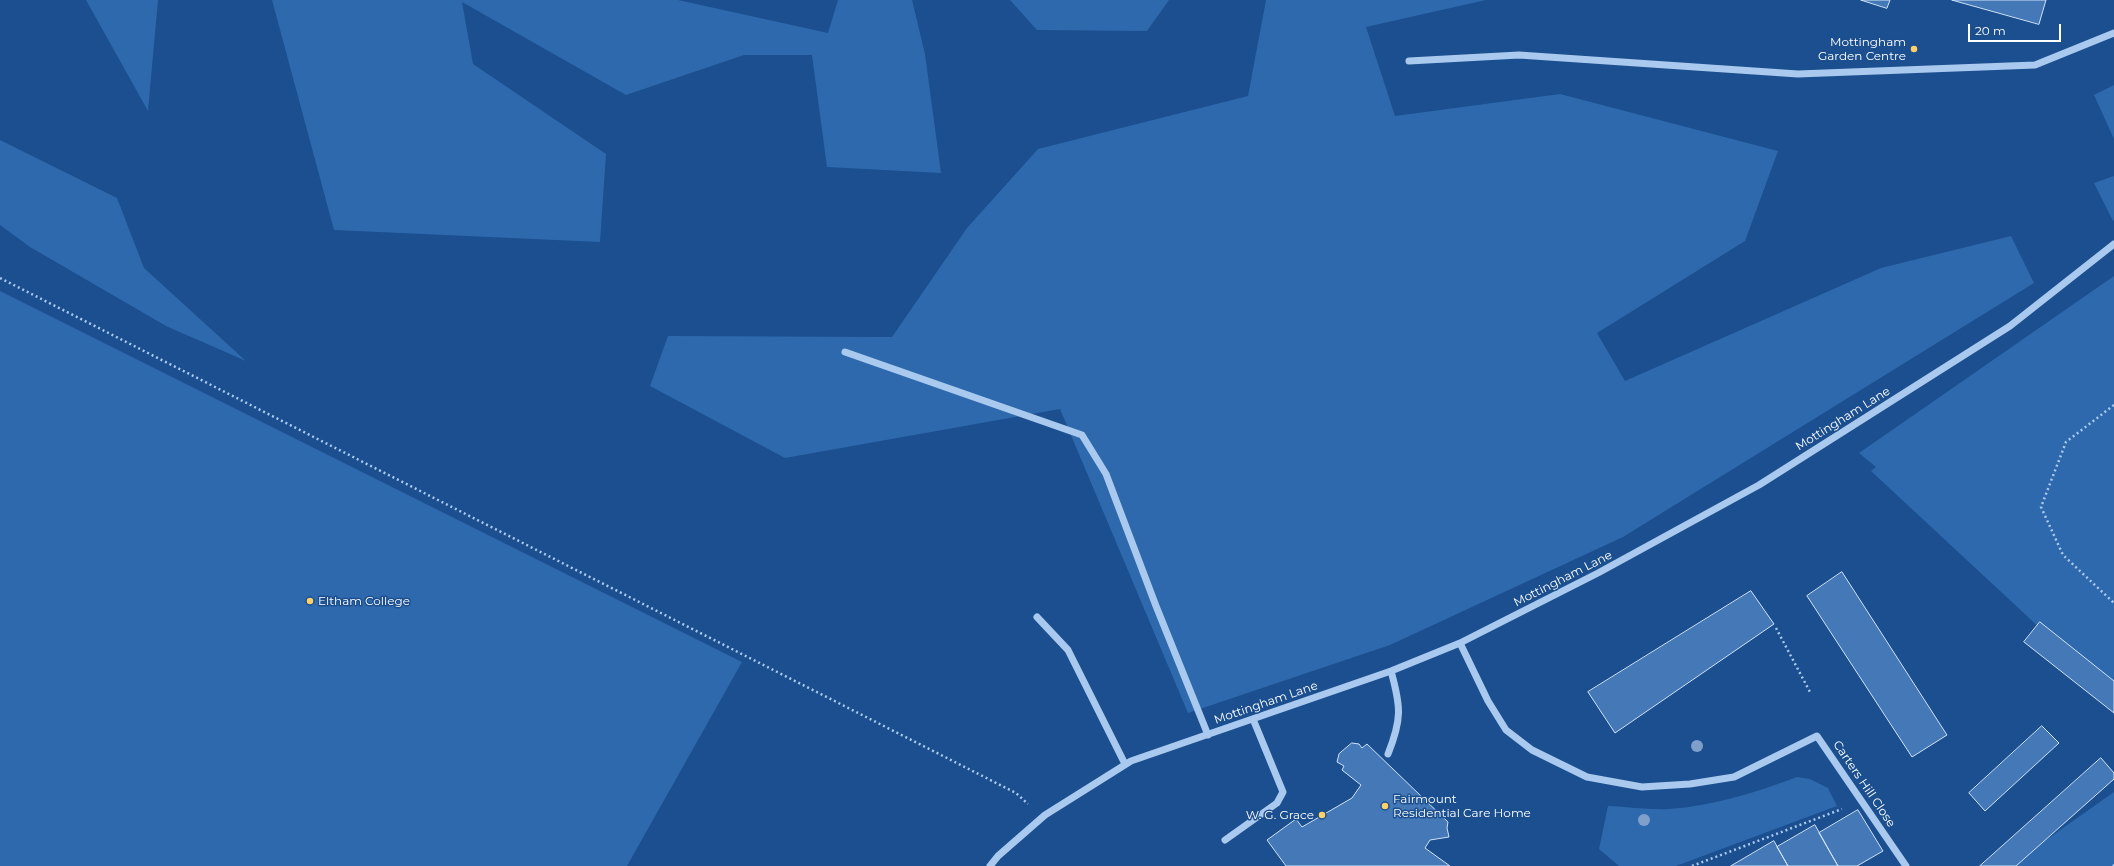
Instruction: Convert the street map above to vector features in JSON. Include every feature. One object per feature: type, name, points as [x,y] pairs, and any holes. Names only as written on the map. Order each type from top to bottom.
[{"type":"street","points":[[1408,61],[1519,55],[1798,74],[2035,65],[2114,33]]},
{"type":"street","name":"Mottingham Lane","points":[[990,866],[998,856],[1045,814],[1125,764],[1391,671],[1460,643],[1598,573],[1760,485],[2010,326],[2114,244]]},
{"type":"street","points":[[845,352],[1082,435],[1106,474],[1156,606],[1208,735]]},
{"type":"street","points":[[1037,617],[1068,650],[1125,764]]},
{"type":"street","name":"Carters Hill Close","points":[[1460,643],[1488,701],[1506,730],[1532,750],[1587,777],[1642,787],[1690,784],[1734,777],[1817,736],[1906,866]]},
{"type":"street","points":[[1388,754],[1396,732],[1400,712],[1398,696],[1391,671]]},
{"type":"street","points":[[1225,840],[1277,803],[1283,792],[1253,719]]},
{"type":"path","points":[[0,278],[746,655],[1016,793],[1022,800]]},
{"type":"path","points":[[2114,405],[2066,442],[2041,507],[2063,555],[2114,603]]},
{"type":"path","points":[[1776,628],[1810,692]]},
{"type":"path","points":[[1692,866],[1846,808]]},
{"type":"shaded area","points":[[86,0],[158,0],[148,111]]},
{"type":"shaded area","points":[[272,0],[678,0],[828,33],[838,0],[912,0],[925,54],[941,173],[827,167],[812,55],[744,55],[626,95],[462,2],[473,64],[606,154],[600,242],[334,230]]},
{"type":"shaded area","points":[[1010,0],[1169,0],[1147,31],[1037,30]]},
{"type":"shaded area","points":[[1266,0],[1486,0],[1366,27],[1395,116],[1560,94],[1778,151],[1745,241],[1597,333],[1625,381],[1881,268],[2011,236],[2034,283],[1623,537],[1390,645],[1188,713],[1060,409],[785,458],[650,386],[668,336],[892,337],[967,228],[1038,149],[1248,96]]},
{"type":"shaded area","points":[[2114,85],[2114,139],[2094,95]]},
{"type":"shaded area","points":[[0,140],[117,198],[144,268],[246,361],[166,326],[30,247],[0,225]]},
{"type":"shaded area","points":[[2114,176],[2114,220],[2113,221],[2094,183]]},
{"type":"shaded area","points":[[2114,276],[2114,697],[1871,471],[1876,467],[1859,453]]},
{"type":"shaded area","name":"Eltham College","points":[[0,291],[742,662],[627,866],[0,866]]},
{"type":"shaded area","points":[[1797,777],[1810,779],[1828,788],[1837,806],[1676,866],[1619,866],[1599,849],[1608,806],[1669,809],[1702,805],[1734,798]]},
{"type":"shaded area","points":[[2114,792],[2114,866],[2009,866]]},
{"type":"building","points":[[1861,0],[1890,0],[1887,8]]},
{"type":"building","points":[[1952,0],[2046,0],[2039,24]]},
{"type":"building","points":[[1842,572],[1947,735],[1912,757],[1807,596]]},
{"type":"building","points":[[1751,591],[1774,624],[1615,733],[1588,692]]},
{"type":"building","points":[[2040,622],[2114,681],[2114,713],[2024,642]]},
{"type":"building","points":[[2042,726],[2059,743],[1985,811],[1969,793]]},
{"type":"building","name":"Fairmount Residential Care Home","points":[[1352,743],[1359,744],[1362,748],[1367,744],[1448,822],[1447,828],[1449,837],[1430,840],[1425,848],[1450,866],[1286,866],[1267,840],[1296,819],[1302,827],[1352,798],[1361,785],[1342,770],[1344,766],[1337,762],[1339,754]]},
{"type":"building","points":[[2101,758],[2114,773],[2114,779],[2016,866],[1980,866]]},
{"type":"building","points":[[1858,810],[1883,851],[1857,866],[1838,866],[1819,833]]},
{"type":"building","points":[[1815,825],[1838,866],[1788,866],[1777,847]]},
{"type":"building","points":[[1774,841],[1788,866],[1731,866]]},
{"type":"place","name":"Mottingham Garden Centre","points":[[1914,49]]},
{"type":"place","name":"Eltham College","points":[[310,601]]},
{"type":"place","name":"Fairmount Residential Care Home","points":[[1385,806]]},
{"type":"place","name":"W. G. Grace","points":[[1322,815]]}]
